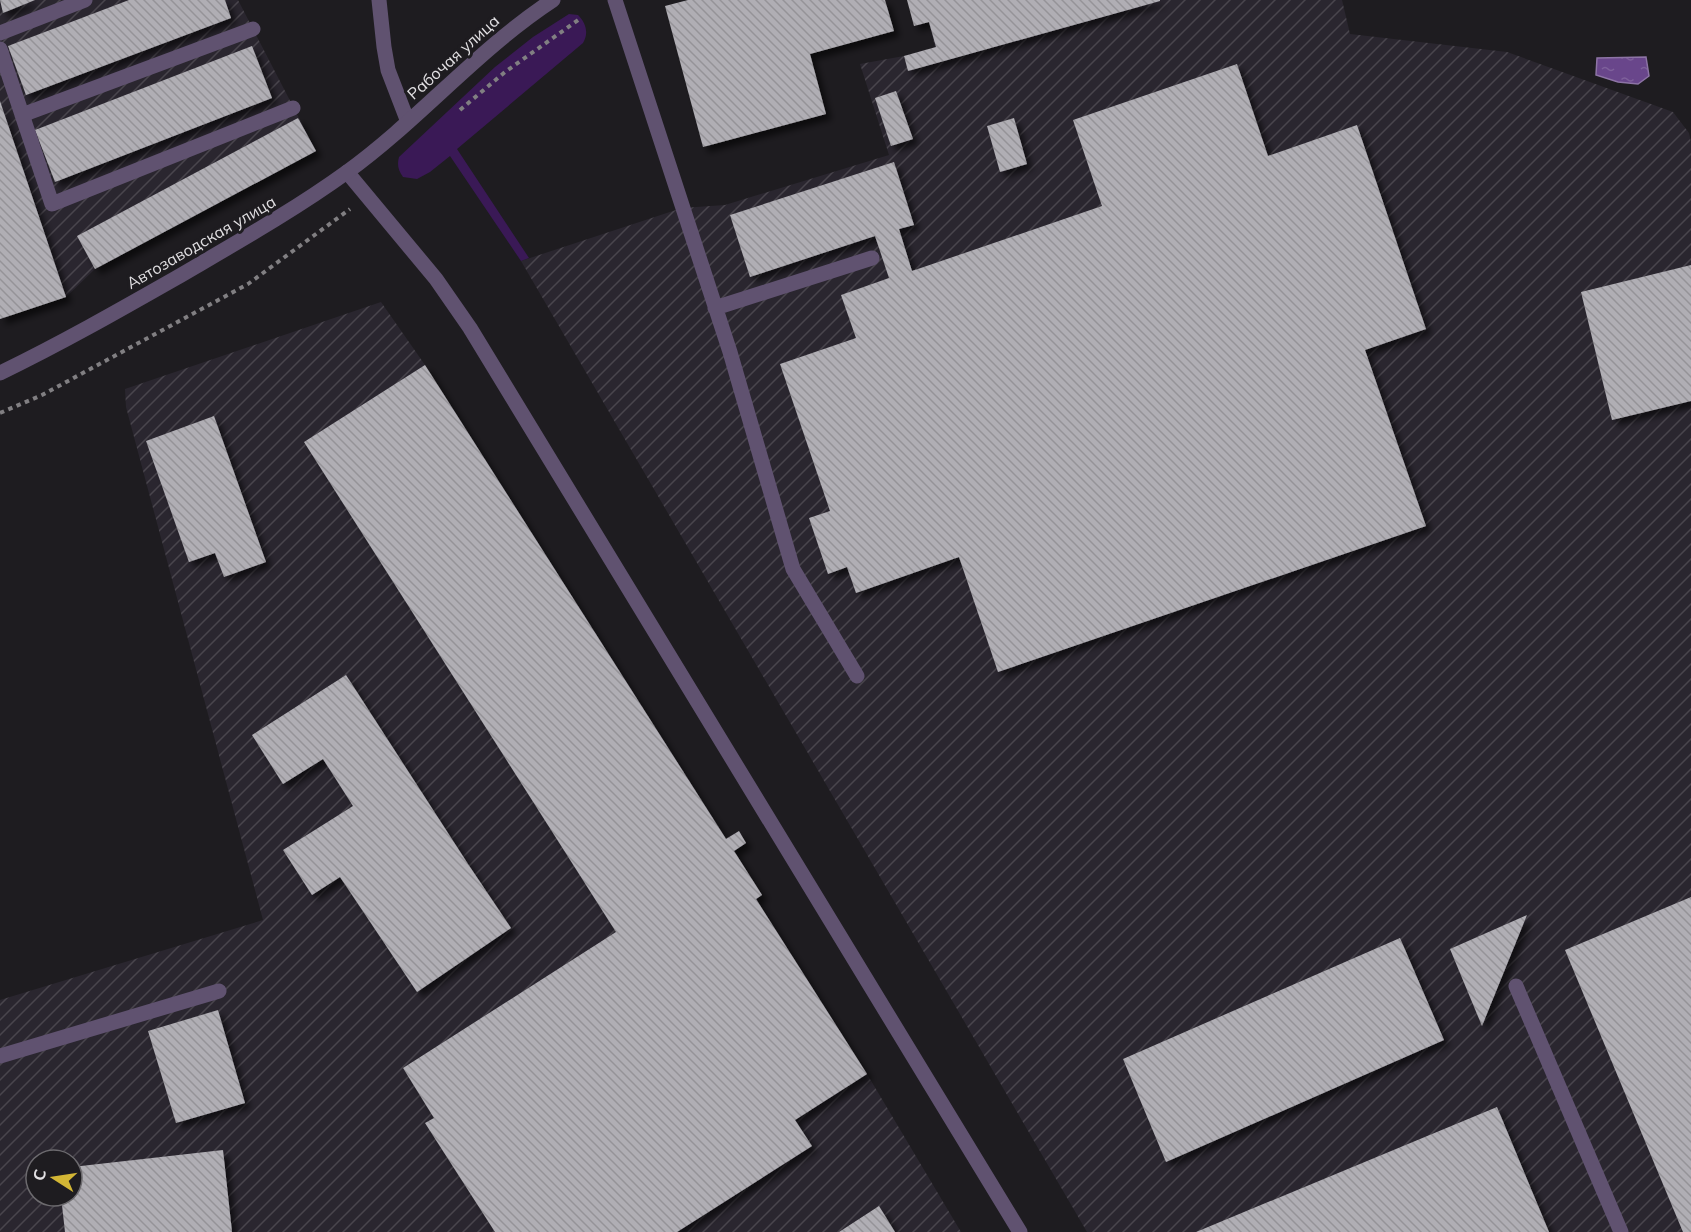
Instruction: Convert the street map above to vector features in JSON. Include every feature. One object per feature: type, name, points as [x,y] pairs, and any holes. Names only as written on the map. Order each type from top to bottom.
[{"type":"street","points":[[0,33],[85,0]]},
{"type":"street","points":[[379,0],[388,70],[408,122]]},
{"type":"street","name":"Рабочая улица","points":[[408,122],[502,36],[553,0]]},
{"type":"street","points":[[615,0],[730,352],[793,569],[857,676]]},
{"type":"street","points":[[22,116],[252,29]]},
{"type":"street","points":[[0,48],[52,204],[293,108]]},
{"type":"street","name":"Автозаводская улица","points":[[0,373],[87,329],[289,211],[347,172],[408,122]]},
{"type":"street","points":[[347,172],[436,279],[470,327],[1020,1232]]},
{"type":"street","points":[[715,308],[872,258]]},
{"type":"street","points":[[1516,986],[1621,1232]]},
{"type":"street","points":[[0,1056],[219,991]]},
{"type":"path","points":[[452,116],[505,72],[581,18]]},
{"type":"path","points":[[0,414],[42,395],[248,284],[368,196]]},
{"type":"shaded area","points":[[0,0],[238,0],[316,151],[95,269],[66,297],[0,319]]},
{"type":"shaded area","points":[[1012,0],[1342,0],[1350,34],[1507,52],[1673,112],[1689,133],[1691,142],[1691,1232],[1087,1232],[521,261],[682,208],[725,205],[889,155],[860,64],[904,56],[935,47],[929,22]]},
{"type":"shaded area","points":[[569,14],[578,15],[585,25],[586,36],[583,43],[457,149],[529,258],[521,261],[450,156],[417,179],[403,177],[398,167],[398,160],[495,67],[533,37]]},
{"type":"shaded area","points":[[381,302],[425,365],[726,838],[739,831],[746,843],[734,851],[762,895],[756,899],[867,1074],[961,1232],[0,1232],[0,1000],[263,920],[126,407],[125,389]]},
{"type":"water","points":[[1646,57],[1649,76],[1638,84],[1618,82],[1596,75],[1597,58]]},
{"type":"building","points":[[0,0],[35,0],[3,13]]},
{"type":"building","points":[[129,0],[225,0],[231,18],[26,95],[8,46]]},
{"type":"building","points":[[688,0],[885,0],[894,31],[810,54],[826,114],[703,147],[665,6]]},
{"type":"building","points":[[907,0],[1160,1],[908,71],[904,56],[936,47],[929,22],[914,26]]},
{"type":"building","points":[[252,46],[272,98],[55,182],[35,130]]},
{"type":"building","points":[[1237,64],[1268,156],[1357,125],[1426,329],[1365,350],[1426,526],[998,672],[959,557],[856,593],[847,567],[828,574],[809,518],[830,511],[780,364],[856,338],[841,295],[889,278],[875,236],[750,277],[730,215],[894,162],[914,225],[899,229],[912,271],[1102,206],[1073,120]]},
{"type":"building","points":[[896,91],[913,139],[891,146],[875,98]]},
{"type":"building","points":[[0,101],[66,297],[0,319]]},
{"type":"building","points":[[298,118],[316,151],[95,269],[77,236]]},
{"type":"building","points":[[1014,118],[1027,164],[1000,172],[987,126]]},
{"type":"building","points":[[1691,265],[1691,401],[1612,420],[1581,292]]},
{"type":"building","points":[[425,365],[726,839],[739,831],[746,843],[734,851],[762,895],[756,899],[867,1074],[795,1120],[812,1146],[677,1232],[495,1232],[425,1123],[434,1118],[403,1068],[616,932],[304,442]]},
{"type":"building","points":[[214,416],[266,562],[224,577],[215,553],[189,562],[146,441]]},
{"type":"building","points":[[346,675],[511,928],[417,992],[340,877],[312,895],[283,850],[353,806],[323,759],[283,784],[252,735]]},
{"type":"building","points":[[1691,897],[1691,1232],[1683,1232],[1565,950]]},
{"type":"building","points":[[1527,915],[1482,1026],[1450,949]]},
{"type":"building","points":[[1400,938],[1444,1040],[1166,1162],[1123,1059]]},
{"type":"building","points":[[218,1010],[245,1103],[176,1123],[148,1031]]},
{"type":"building","points":[[1497,1107],[1549,1232],[1196,1232]]},
{"type":"building","points":[[223,1150],[232,1232],[65,1232],[62,1208],[84,1208],[84,1166]]},
{"type":"building","points":[[879,1206],[895,1232],[839,1232]]}]
